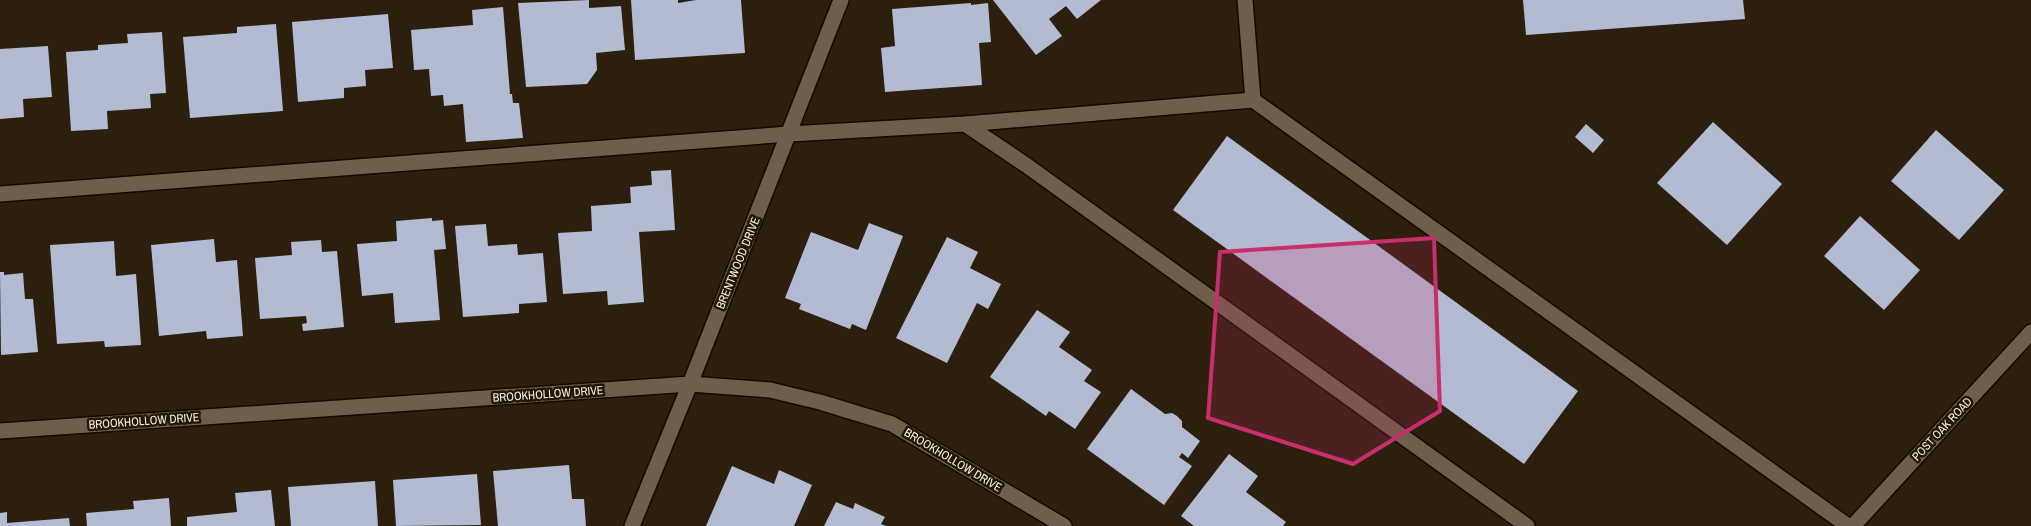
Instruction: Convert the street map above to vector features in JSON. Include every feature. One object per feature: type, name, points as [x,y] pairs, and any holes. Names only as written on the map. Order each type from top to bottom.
[{"type":"street","name":"BRENTWOOD DRIVE","points":[[632,526],[841,0]]},
{"type":"street","points":[[1245,0],[1253,100]]},
{"type":"street","points":[[0,194],[789,134],[965,124],[1253,100],[1848,526]]},
{"type":"street","points":[[965,124],[1026,165],[1527,526]]},
{"type":"street","name":"POST OAK ROAD","points":[[1853,526],[2031,332]]},
{"type":"street","name":"BROOKHOLLOW DRIVE","points":[[0,432],[690,384],[770,390],[820,402],[892,424],[1064,526]]},
{"type":"highlighted area","points":[[1434,238],[1440,411],[1353,464],[1208,418],[1220,252]]},
{"type":"building","points":[[589,0],[589,8],[621,6],[625,50],[596,53],[597,70],[587,84],[526,87],[518,3]]},
{"type":"building","points":[[631,0],[678,0],[678,3],[696,0],[741,0],[745,53],[635,60]]},
{"type":"building","points":[[993,0],[1101,0],[1077,19],[1066,6],[1049,19],[1062,36],[1036,55]]},
{"type":"building","points":[[1523,0],[1743,0],[1745,19],[1526,35]]},
{"type":"building","points":[[971,3],[971,5],[988,3],[991,42],[979,43],[982,85],[885,92],[881,48],[895,46],[892,9]]},
{"type":"building","points":[[503,7],[510,94],[512,94],[513,103],[519,103],[523,138],[466,142],[463,104],[444,106],[443,95],[431,96],[429,69],[414,70],[411,30],[473,25],[472,10]]},
{"type":"building","points":[[388,14],[393,68],[365,70],[366,86],[344,88],[344,98],[298,102],[292,22]]},
{"type":"building","points":[[276,24],[283,111],[190,118],[183,37],[237,33],[237,27]]},
{"type":"building","points":[[162,32],[166,93],[150,94],[151,108],[107,111],[108,129],[71,131],[66,52],[98,50],[98,45],[128,43],[127,34]]},
{"type":"building","points":[[48,46],[52,97],[23,99],[24,117],[0,119],[0,49]]},
{"type":"building","points":[[1713,122],[1782,184],[1727,245],[1657,183]]},
{"type":"building","points":[[1586,124],[1604,140],[1593,153],[1575,137]]},
{"type":"building","points":[[1936,130],[2004,190],[1959,240],[1891,181]]},
{"type":"building","points":[[1227,136],[1578,391],[1524,464],[1173,210]]},
{"type":"building","points":[[671,170],[675,230],[639,232],[644,302],[608,305],[607,291],[563,294],[558,233],[592,231],[591,206],[631,203],[630,187],[652,185],[651,171]]},
{"type":"building","points":[[1860,216],[1920,270],[1884,310],[1824,256]]},
{"type":"building","points":[[432,218],[432,221],[443,220],[446,249],[434,250],[440,320],[395,323],[393,293],[362,296],[357,244],[397,241],[396,221]]},
{"type":"building","points":[[869,223],[903,236],[866,330],[852,324],[850,329],[799,309],[801,304],[785,298],[811,232],[858,250]]},
{"type":"building","points":[[486,224],[488,246],[517,244],[518,255],[543,253],[547,302],[519,304],[519,313],[463,317],[455,226]]},
{"type":"building","points":[[947,237],[978,252],[970,268],[1001,284],[988,309],[977,303],[947,363],[896,338]]},
{"type":"building","points":[[214,239],[216,262],[237,260],[243,336],[207,339],[206,331],[159,336],[151,245]]},
{"type":"building","points":[[321,240],[322,252],[337,251],[344,327],[303,331],[302,324],[307,323],[306,316],[260,319],[255,258],[292,255],[291,242]]},
{"type":"building","points":[[114,241],[116,276],[136,274],[141,345],[105,347],[104,341],[57,344],[50,245]]},
{"type":"building","points":[[0,272],[4,272],[4,275],[23,273],[25,299],[33,299],[38,352],[1,355]]},
{"type":"building","points":[[1037,310],[1070,332],[1059,347],[1092,370],[1084,381],[1101,392],[1075,429],[1049,411],[1046,416],[990,377]]},
{"type":"building","points":[[1131,389],[1165,414],[1172,413],[1177,416],[1182,421],[1182,427],[1200,441],[1188,458],[1182,453],[1179,457],[1192,466],[1164,505],[1087,449]]},
{"type":"building","points":[[1229,454],[1258,476],[1246,492],[1286,522],[1283,526],[1194,526],[1181,516]]},
{"type":"building","points":[[569,465],[572,499],[584,499],[586,526],[498,526],[493,471]]},
{"type":"building","points":[[732,466],[774,484],[779,470],[812,485],[794,526],[706,526]]},
{"type":"building","points":[[477,474],[481,525],[396,526],[393,480]]},
{"type":"building","points":[[375,481],[378,526],[291,526],[288,487]]},
{"type":"building","points":[[271,490],[275,526],[187,526],[187,517],[237,512],[235,493]]},
{"type":"building","points":[[169,498],[171,526],[87,526],[86,513],[134,509],[133,501]]},
{"type":"building","points":[[836,502],[853,509],[855,503],[885,517],[881,524],[886,526],[824,526]]},
{"type":"building","points":[[7,512],[7,523],[69,518],[70,526],[0,526],[0,513]]}]
